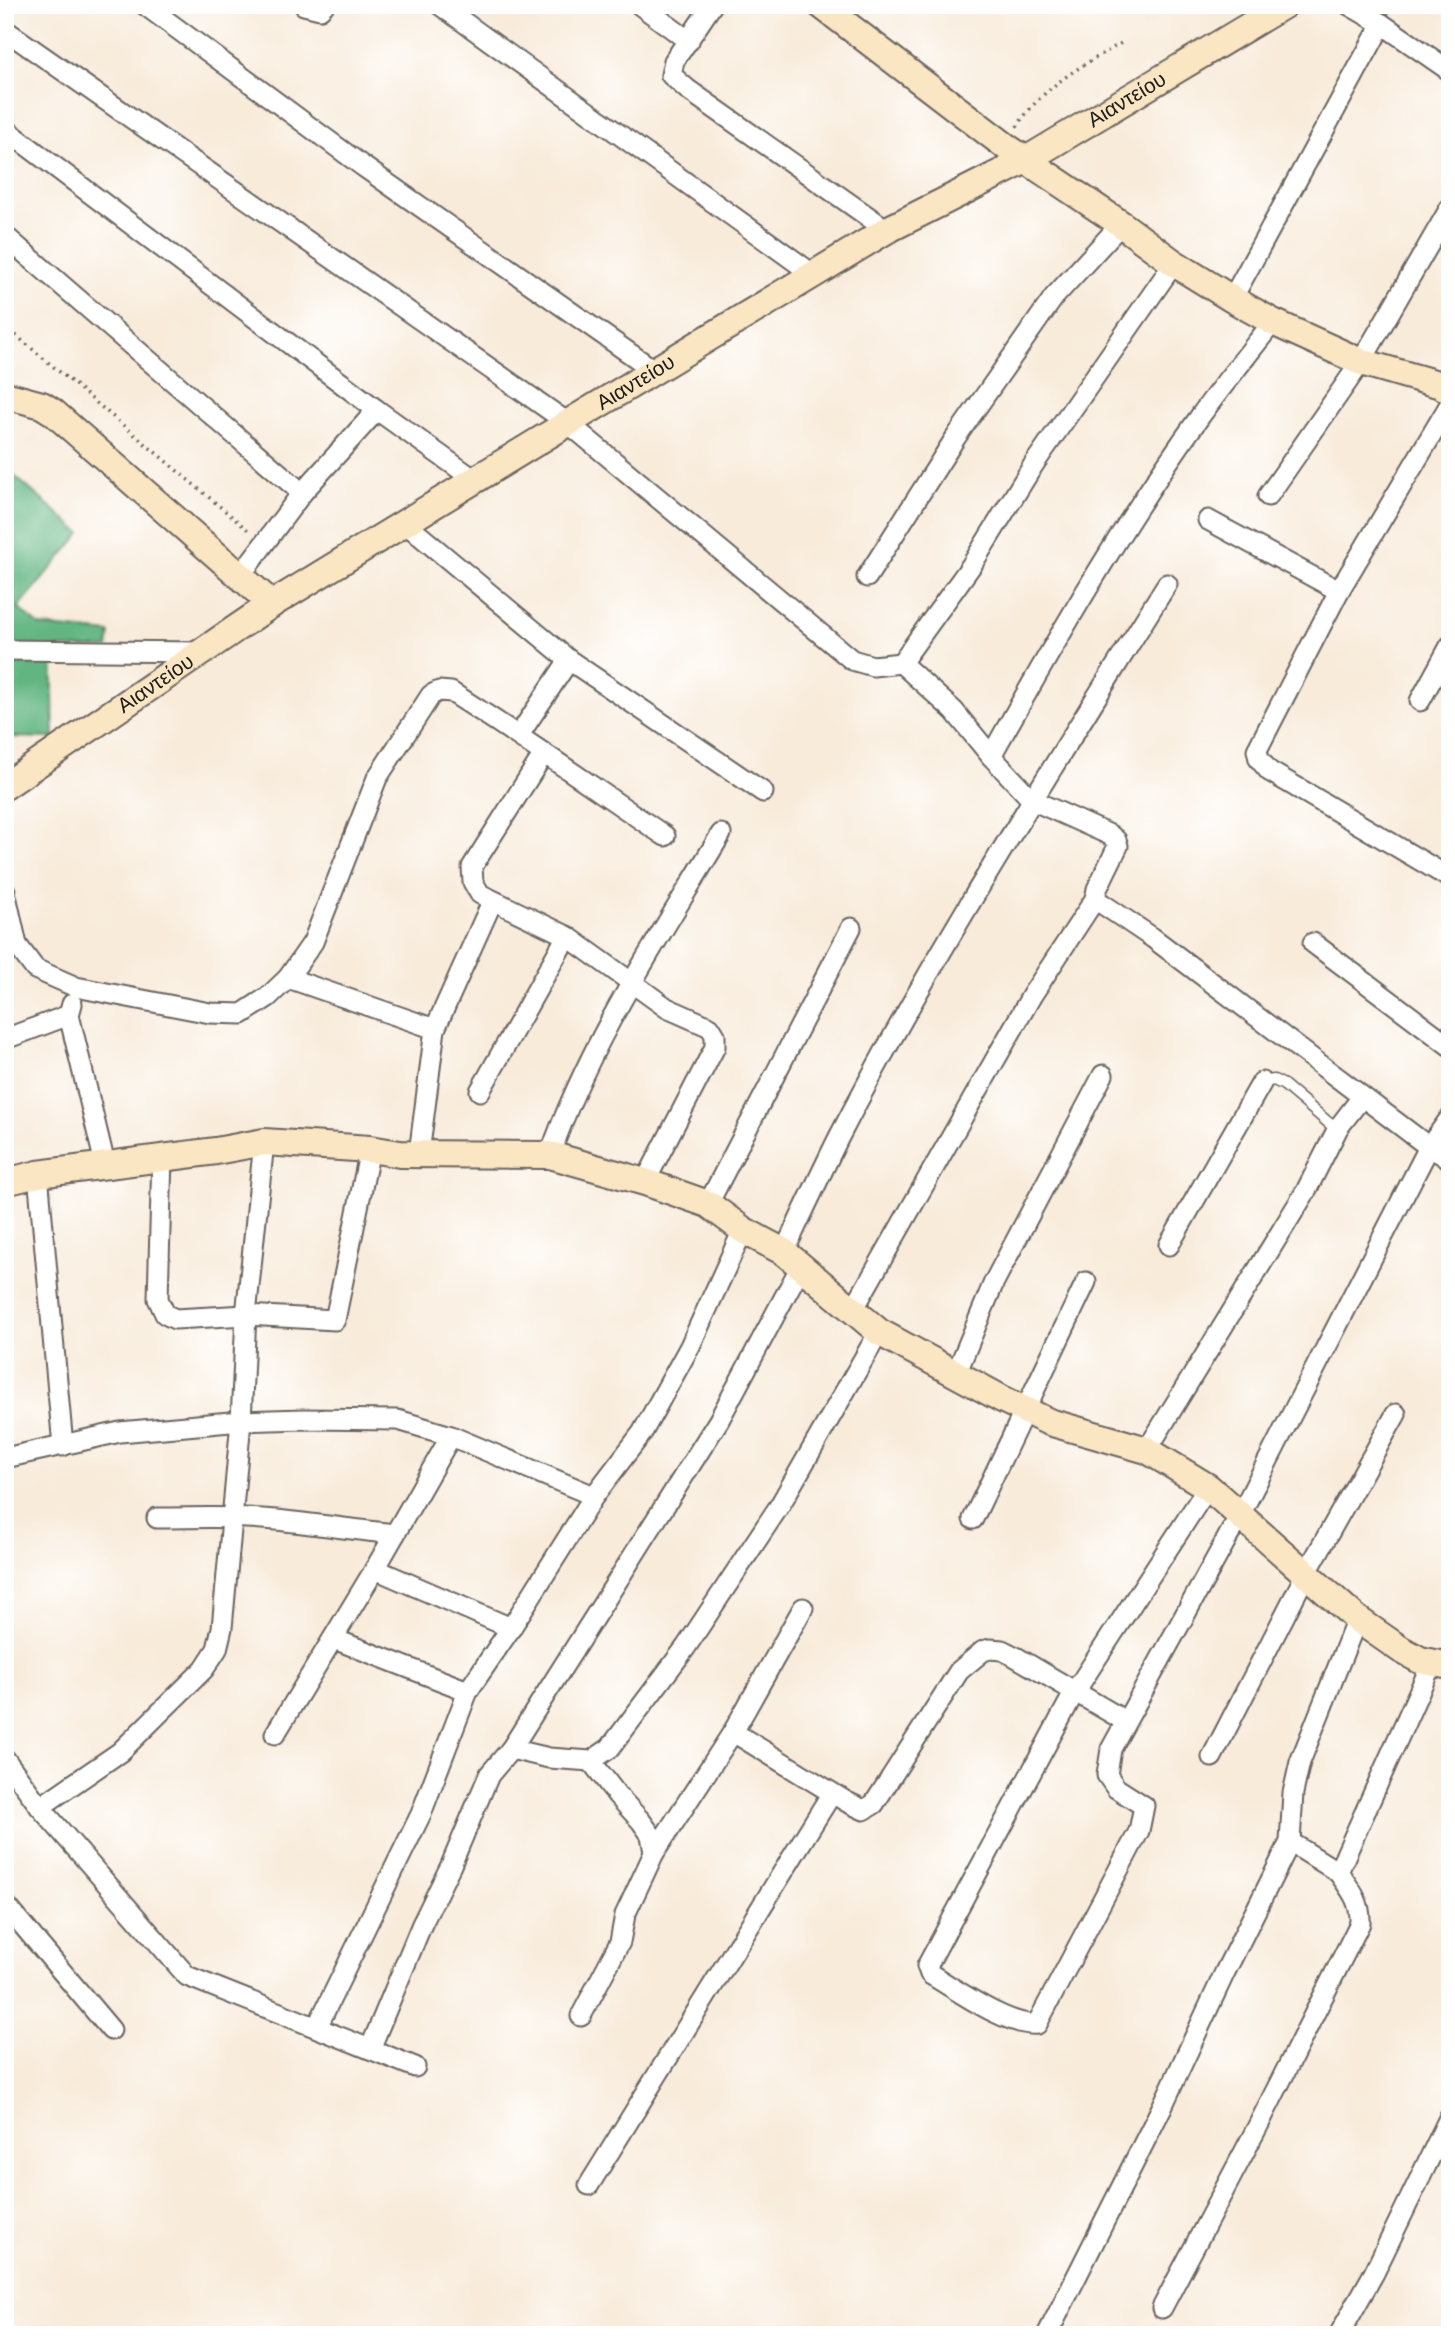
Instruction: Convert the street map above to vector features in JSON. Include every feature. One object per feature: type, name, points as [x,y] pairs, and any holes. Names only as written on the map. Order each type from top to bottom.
[{"type":"street","points":[[145,5],[364,167],[655,371]]},
{"type":"street","points":[[304,5],[320,9],[324,5]]},
{"type":"street","points":[[440,5],[814,275]]},
{"type":"street","points":[[640,5],[689,41]]},
{"type":"street","points":[[712,5],[674,61],[671,75],[887,230]]},
{"type":"street","points":[[821,5],[1017,154],[1174,263],[1232,299],[1273,322],[1361,362],[1448,388],[1257,750],[1259,759],[1269,771],[1450,878]]},
{"type":"street","name":"Αιαντείου","points":[[5,786],[272,604],[568,423],[1017,154],[1284,5]]},
{"type":"street","points":[[1349,5],[1382,24],[1450,71]]},
{"type":"street","points":[[1232,299],[1382,24]]},
{"type":"street","points":[[5,30],[568,423],[852,660],[873,666],[901,663],[971,566],[1034,464],[1174,263]]},
{"type":"street","points":[[5,129],[377,410],[475,480]]},
{"type":"street","points":[[1268,496],[1361,362],[1450,208]]},
{"type":"street","points":[[867,577],[956,437],[1054,297],[1121,224]]},
{"type":"street","points":[[5,236],[302,493]]},
{"type":"street","points":[[990,756],[1054,643],[1127,526],[1201,415],[1273,322]]},
{"type":"street","points":[[5,395],[42,405],[53,412],[272,604]]},
{"type":"street","points":[[240,576],[302,493],[377,410]]},
{"type":"street","points":[[1208,520],[1339,591]]},
{"type":"street","points":[[406,524],[569,660],[762,792]]},
{"type":"street","points":[[370,2049],[489,1775],[511,1749],[719,1420],[793,1259],[839,1138],[896,1031],[1032,800],[1167,584]]},
{"type":"street","points":[[1420,701],[1450,646]]},
{"type":"street","points":[[5,650],[200,652]]},
{"type":"street","points":[[519,734],[569,660]]},
{"type":"street","points":[[853,1310],[1032,995],[1096,900],[1097,889],[1118,846],[1116,839],[1110,835],[1032,800],[990,756],[954,711],[901,663]]},
{"type":"street","points":[[6,903],[18,945],[35,970],[76,987],[210,1013],[242,1014],[268,997],[288,978],[313,942],[377,778],[431,695],[439,691],[451,692],[519,734],[543,755],[665,836]]},
{"type":"street","points":[[543,755],[472,867],[473,882],[480,894],[567,936],[667,1008],[709,1027],[715,1035],[715,1046],[645,1182]]},
{"type":"street","points":[[550,1155],[567,1107],[631,983],[721,834]]},
{"type":"street","points":[[1096,900],[1153,938],[1429,1147],[1450,1159]]},
{"type":"street","points":[[419,1154],[435,1029],[492,902]]},
{"type":"street","points":[[708,1204],[851,928]]},
{"type":"street","points":[[480,1091],[567,936]]},
{"type":"street","points":[[1313,943],[1450,1046]]},
{"type":"street","points":[[288,978],[435,1029]]},
{"type":"street","points":[[76,987],[69,1015],[105,1164]]},
{"type":"street","points":[[5,1039],[69,1015]]},
{"type":"street","points":[[956,1374],[994,1282],[1103,1075]]},
{"type":"street","points":[[1169,1244],[1262,1082]]},
{"type":"street","points":[[1147,1450],[1306,1191],[1338,1128],[1362,1097]]},
{"type":"street","points":[[1208,1487],[1074,1693],[927,1966],[930,1974],[1008,2019],[1026,2025],[1037,2024],[1139,1831],[1144,1806],[1116,1788],[1107,1775],[1111,1748],[1240,1515],[1429,1147],[1450,1118]]},
{"type":"street","points":[[40,1807],[120,1752],[204,1669],[217,1649],[222,1628],[241,1421],[246,1315],[264,1142]]},
{"type":"street","points":[[5,1182],[38,1174],[216,1151],[264,1142],[370,1149],[400,1154],[550,1155],[645,1182],[708,1204],[743,1230],[793,1259],[879,1332],[1049,1422],[1147,1450],[1208,1487],[1357,1619],[1420,1660],[1441,1664],[1338,1871]]},
{"type":"street","points":[[162,1156],[158,1299],[164,1314],[175,1319],[246,1315],[335,1320],[370,1149]]},
{"type":"street","points":[[38,1174],[63,1446]]},
{"type":"street","points":[[317,2027],[421,1815],[468,1691],[594,1496],[642,1433],[690,1346],[743,1230]]},
{"type":"street","points":[[973,1519],[1086,1282]]},
{"type":"street","points":[[511,1749],[549,1758],[592,1761],[610,1748],[686,1647],[780,1505],[879,1332]]},
{"type":"street","points":[[1212,1757],[1307,1573],[1396,1414]]},
{"type":"street","points":[[5,1458],[120,1432],[241,1421],[398,1419],[451,1436],[594,1496]]},
{"type":"street","points":[[275,1734],[334,1639],[451,1436]]},
{"type":"street","points":[[157,1518],[231,1517],[277,1520],[395,1534]]},
{"type":"street","points":[[375,1569],[511,1628]]},
{"type":"street","points":[[581,2016],[620,1942],[625,1916],[654,1853],[733,1732],[803,1608]]},
{"type":"street","points":[[1046,2335],[1162,2107],[1290,1842],[1293,1793],[1300,1762],[1357,1619]]},
{"type":"street","points":[[334,1639],[468,1691]]},
{"type":"street","points":[[733,1732],[864,1810],[874,1804],[959,1671],[983,1651],[1002,1650],[1125,1721]]},
{"type":"street","points":[[5,1759],[40,1807],[187,1976],[415,2067]]},
{"type":"street","points":[[592,1761],[617,1795],[642,1821],[651,1835],[654,1853]]},
{"type":"street","points":[[589,2185],[832,1793]]},
{"type":"street","points":[[1163,2308],[1360,1923],[1358,1899],[1338,1871],[1290,1842]]},
{"type":"street","points":[[5,1904],[111,2030]]},
{"type":"street","points":[[1339,2335],[1374,2273],[1450,2116]]},
{"type":"lane","points":[[1262,1082],[1274,1080],[1284,1085],[1338,1128]]},
{"type":"path","points":[[1017,154],[1029,107],[1046,91],[1123,42]]},
{"type":"path","points":[[5,326],[264,544]]},
{"type":"green space","points":[[5,468],[81,533],[18,608],[40,626],[110,633],[108,648],[52,648],[54,738],[5,737]]}]
